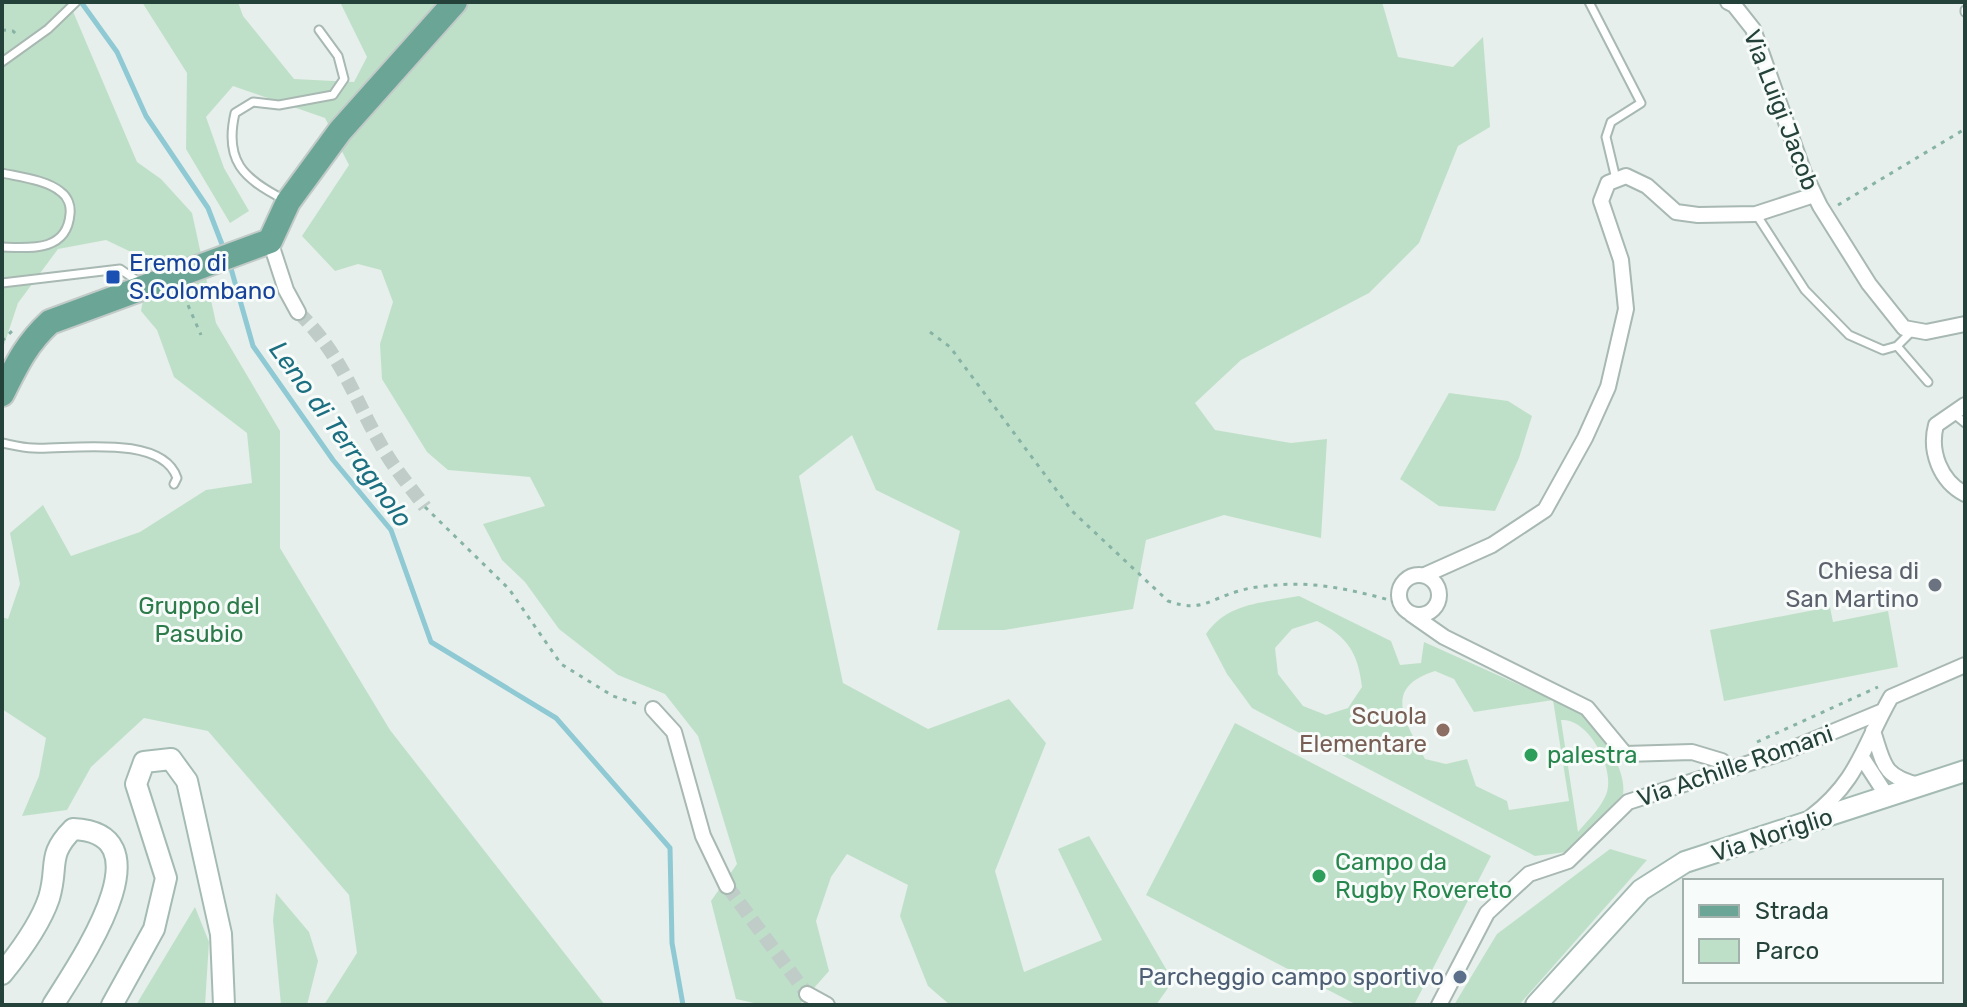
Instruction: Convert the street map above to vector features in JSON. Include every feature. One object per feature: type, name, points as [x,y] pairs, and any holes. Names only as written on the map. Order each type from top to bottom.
[{"type":"main road","points":[[2,394],[16,361],[31,339],[50,322],[162,284],[262,244],[288,202],[340,131],[439,12],[455,2]]},
{"type":"street","name":"Via Luigi Jacob","points":[[1728,2],[1753,29],[1814,195],[1869,284],[1904,328],[1914,330]]},
{"type":"street","points":[[1726,766],[1692,752],[1625,754],[1587,708],[1444,637],[1405,609],[1401,584],[1411,576],[1425,575],[1492,545],[1545,510],[1585,438],[1608,387],[1626,309],[1621,260],[1601,201],[1608,183],[1626,176],[1647,186],[1676,212],[1756,214],[1814,195]]},
{"type":"street","points":[[262,244],[298,312]]},
{"type":"street","points":[[1914,330],[1926,332],[1965,324]]},
{"type":"street","points":[[1958,409],[1936,425],[1932,441],[1937,464],[1956,489],[1965,494]]},
{"type":"street","points":[[1405,609],[1424,615],[1438,602],[1436,583],[1425,575]]},
{"type":"street","points":[[1798,828],[1838,796],[1863,759],[1873,731],[1891,697],[1965,665]]},
{"type":"street","points":[[653,709],[674,732],[703,836],[727,886]]},
{"type":"street","name":"Via Achille Romani","points":[[1439,1005],[1487,913],[1529,874],[1568,861],[1628,802],[1883,711]]},
{"type":"street","points":[[1873,731],[1886,771],[1887,796]]},
{"type":"street","points":[[112,1005],[154,929],[166,878],[136,784],[144,762],[171,759],[187,781],[221,934],[224,1005]]},
{"type":"street","points":[[1863,759],[1887,796]]},
{"type":"street","points":[[1886,771],[1899,780],[1919,785]]},
{"type":"street","name":"Via Noriglio","points":[[1536,1005],[1641,890],[1685,862],[1798,828],[1965,771]]},
{"type":"street","points":[[2,974],[16,957],[48,901],[56,846],[73,829],[95,830],[109,840],[116,853],[113,890],[98,935],[53,1005]]},
{"type":"street","points":[[807,994],[827,1005]]},
{"type":"lane","points":[[2,62],[48,29],[76,2]]},
{"type":"lane","points":[[1589,2],[1641,103],[1611,122],[1606,137],[1616,179]]},
{"type":"lane","points":[[288,202],[250,182],[236,160],[230,135],[235,113],[253,102],[279,105],[333,95],[344,79],[338,56],[319,30]]},
{"type":"lane","points":[[2,173],[61,192],[70,203],[70,215],[67,228],[51,245],[41,248],[2,247]]},
{"type":"lane","points":[[1756,214],[1805,290],[1849,335],[1883,350],[1897,346],[1914,330]]},
{"type":"lane","points":[[2,283],[120,269],[162,284]]},
{"type":"lane","points":[[1897,346],[1928,382]]},
{"type":"lane","points":[[1958,409],[1965,423]]},
{"type":"lane","points":[[2,443],[31,448],[109,444],[167,464],[177,478],[174,484]]},
{"type":"path","points":[[1825,213],[1965,129]]},
{"type":"path","points":[[162,284],[201,335]]},
{"type":"path","points":[[930,332],[950,347],[1072,511],[1168,601],[1187,608],[1203,606],[1239,591],[1279,584],[1336,588],[1405,609]]},
{"type":"path","points":[[425,507],[509,589],[561,664],[613,696],[653,709]]},
{"type":"path","points":[[1726,766],[1883,684]]},
{"type":"green space","name":"Gruppo del Pasubio","points":[[2,2],[69,2],[137,162],[161,179],[192,213],[216,323],[280,431],[280,548],[390,730],[605,1005],[324,1005],[357,953],[349,895],[208,731],[144,718],[91,767],[67,810],[22,816],[39,776],[46,738],[2,709],[2,617],[8,619],[20,584],[10,533],[43,505],[71,556],[140,532],[206,490],[252,483],[247,433],[174,377],[157,330],[141,311],[150,261],[106,240],[58,249],[18,303],[2,351]]},
{"type":"green space","points":[[142,2],[238,2],[243,16],[294,79],[354,82],[367,57],[340,2],[1382,2],[1398,57],[1453,67],[1483,37],[1490,127],[1458,146],[1419,243],[1369,293],[1241,360],[1195,403],[1215,430],[1291,443],[1327,439],[1321,538],[1224,515],[1146,540],[1133,609],[1004,630],[937,630],[960,531],[876,490],[852,435],[799,476],[843,683],[928,729],[1009,699],[1046,743],[995,871],[1024,972],[1102,940],[1058,849],[1089,836],[1173,981],[1156,1005],[950,1005],[928,986],[900,916],[908,885],[847,854],[831,877],[816,921],[829,971],[799,1005],[763,1005],[736,999],[711,901],[737,864],[698,736],[665,694],[618,675],[559,629],[525,582],[502,560],[483,524],[545,506],[530,477],[448,470],[427,452],[382,379],[380,344],[393,302],[381,270],[358,264],[335,271],[302,236],[349,165],[325,118],[233,86],[206,117],[224,168],[249,211],[230,223],[186,149],[187,73]]},
{"type":"green space","points":[[1449,393],[1508,401],[1532,416],[1519,458],[1495,511],[1439,506],[1400,479]]},
{"type":"green space","points":[[1299,596],[1391,641],[1400,665],[1421,663],[1424,642],[1582,713],[1616,762],[1621,773],[1623,794],[1567,852],[1535,856],[1252,708],[1227,674],[1206,634],[1215,623],[1236,610]],"holes":[[[1317,621],[1337,633],[1350,647],[1358,665],[1362,687],[1348,708],[1326,715],[1303,706],[1278,674],[1275,648],[1292,629]],[[1435,671],[1454,679],[1474,712],[1553,700],[1569,801],[1509,810],[1507,801],[1476,786],[1467,759],[1446,764],[1425,759],[1403,708],[1403,697],[1418,678]],[[1561,720],[1582,727],[1591,737],[1608,774],[1605,797],[1578,832]]]},
{"type":"green space","points":[[1830,607],[1833,622],[1888,611],[1898,667],[1724,701],[1710,630]]},
{"type":"green space","name":"Campo da Rugby Rovereto","points":[[1235,723],[1491,856],[1414,1005],[1357,1005],[1146,895]]},
{"type":"green space","points":[[1610,849],[1647,860],[1519,1005],[1454,1005],[1497,934]]},
{"type":"green space","points":[[276,893],[309,932],[318,961],[307,1005],[281,1005],[273,920]]},
{"type":"green space","points":[[195,907],[209,942],[205,1005],[136,1005]]},
{"type":"waterway","name":"Leno di Terragnolo","points":[[81,2],[117,52],[146,116],[208,208],[225,252]]},
{"type":"waterway","name":"Leno di Terragnolo","points":[[230,265],[253,346],[333,460],[391,530],[431,642],[556,718],[670,848],[672,943],[683,1005]]},
{"type":"tunnel","points":[[298,312],[338,362],[385,452],[425,507]]},
{"type":"tunnel","points":[[727,886],[807,994]]},
{"type":"place","name":"Eremo di S.Colombano","points":[[113,277]]},
{"type":"place","name":"Chiesa di San Martino","points":[[1935,585]]},
{"type":"place","name":"Scuola Elementare","points":[[1443,730]]},
{"type":"place","name":"palestra","points":[[1531,755]]},
{"type":"place","name":"Campo da Rugby Rovereto","points":[[1319,876]]},
{"type":"place","name":"Parcheggio campo sportivo","points":[[1460,977]]}]
